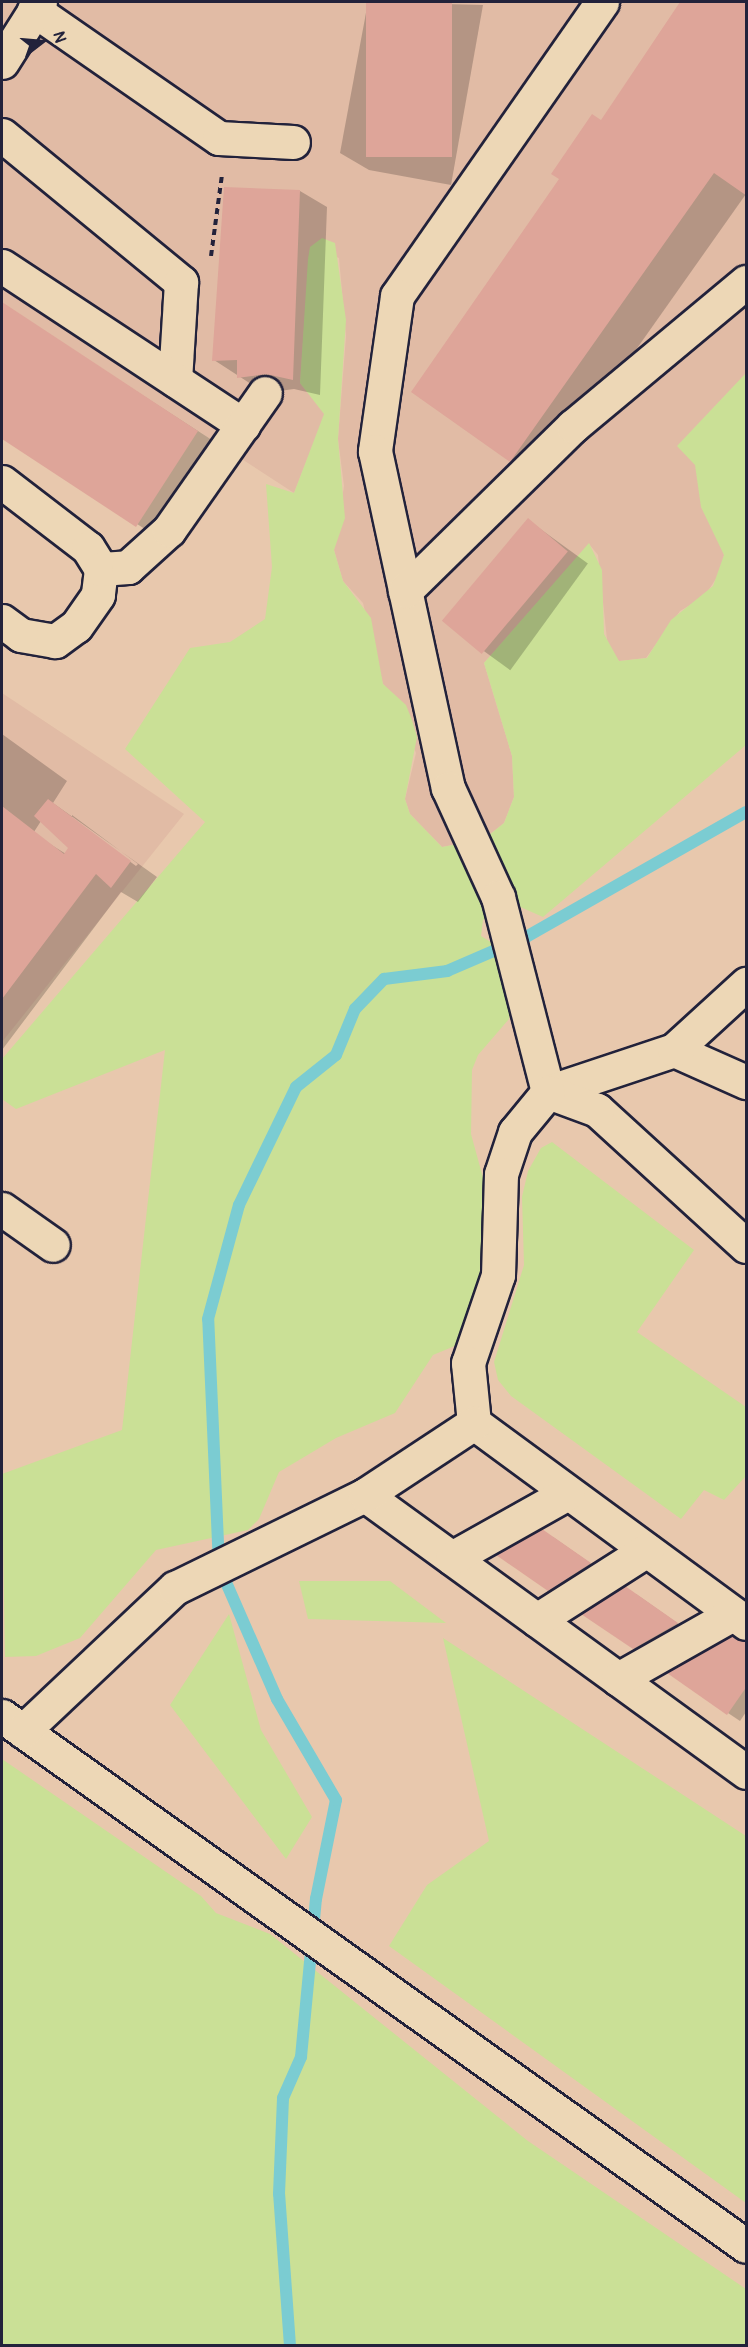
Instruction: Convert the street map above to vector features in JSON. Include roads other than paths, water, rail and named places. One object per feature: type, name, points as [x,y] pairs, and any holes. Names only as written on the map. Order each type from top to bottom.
[{"type":"street","points":[[548,1092],[522,999],[498,897],[448,788],[375,451],[397,297],[602,2]]},
{"type":"street","points":[[2,62],[37,6],[219,138],[293,142]]},
{"type":"street","points":[[2,135],[181,282],[176,380]]},
{"type":"street","points":[[2,266],[243,425]]},
{"type":"street","points":[[405,591],[573,426],[747,282]]},
{"type":"street","points":[[101,569],[128,567],[169,530],[265,393]]},
{"type":"street","points":[[2,482],[88,548],[101,569],[98,595],[76,626],[55,641],[21,635],[2,621]]},
{"type":"street","points":[[618,1679],[740,1619],[474,1422],[468,1363],[498,1275],[501,1174],[515,1132],[548,1092],[674,1050],[747,984]]},
{"type":"street","points":[[674,1050],[747,1082]]},
{"type":"street","points":[[548,1092],[597,1110],[747,1246]]},
{"type":"street","points":[[2,1209],[53,1245]]},
{"type":"street","points":[[474,1422],[365,1495],[175,1588],[12,1723],[747,2246]]},
{"type":"street","points":[[452,1558],[568,1493]]},
{"type":"street","points":[[365,1495],[747,1772]]},
{"type":"street","points":[[537,1620],[647,1550]]},
{"type":"waterway","points":[[290,2346],[279,2194],[283,2098],[301,2057],[316,1899],[336,1800],[277,1699],[219,1566],[208,1319],[239,1205],[296,1087],[336,1055],[355,1009],[384,979],[447,971],[526,937],[746,812]]}]
